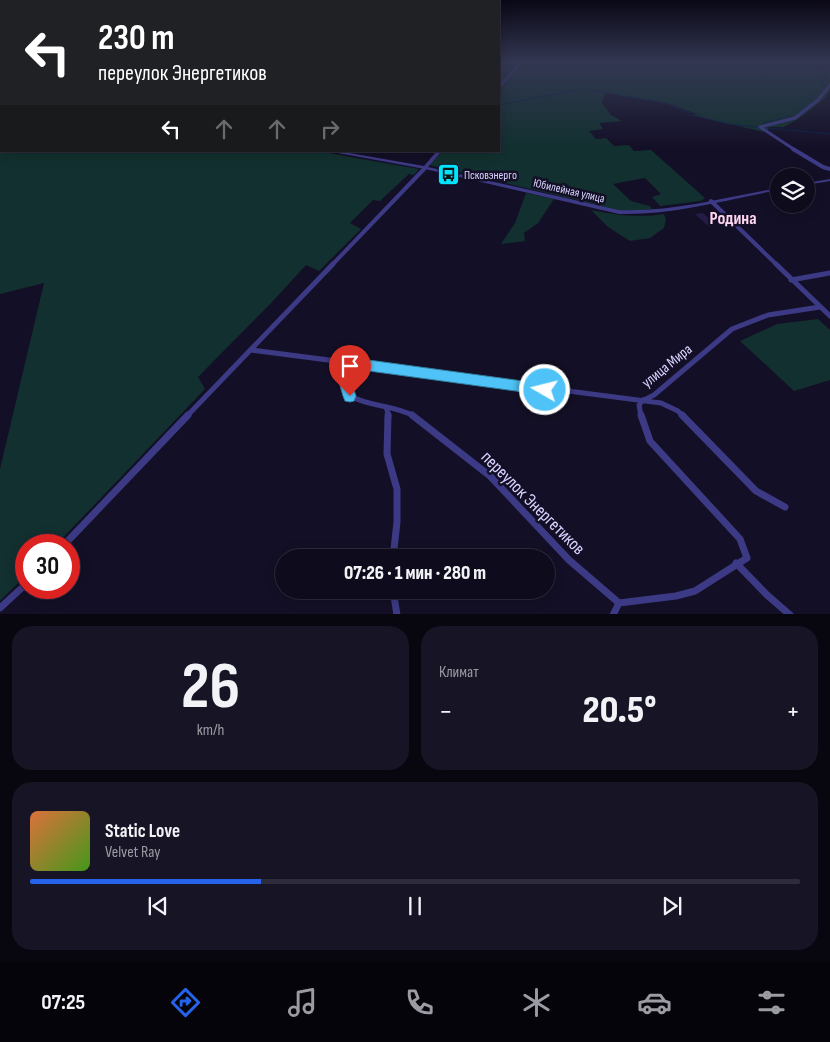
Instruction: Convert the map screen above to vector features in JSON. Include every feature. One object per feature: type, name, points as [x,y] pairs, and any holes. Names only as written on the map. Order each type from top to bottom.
[{"type":"street","points":[[825,91],[818,100],[795,118],[760,127],[822,167],[830,170]]},
{"type":"street","name":"Юбилейная улица","points":[[335,152],[425,168],[619,212],[643,214],[770,191]]},
{"type":"street","points":[[75,534],[439,152]]},
{"type":"street","points":[[815,182],[830,180]]},
{"type":"street","points":[[711,201],[830,316]]},
{"type":"street","points":[[792,280],[830,273]]},
{"type":"street","name":"улица Мира","points":[[252,350],[545,390],[643,400],[654,395],[732,328],[768,315],[820,307]]},
{"type":"street","name":"переулок Энергетиков","points":[[339,361],[350,396],[361,403],[407,411],[490,476],[569,560],[619,603]]},
{"type":"street","points":[[613,614],[619,603],[686,594],[696,590],[736,563],[747,558],[740,539],[650,441],[640,412],[639,405],[643,400],[661,404],[678,411],[756,491],[785,507]]},
{"type":"street","points":[[386,407],[389,417],[387,454],[397,489],[397,522],[394,549]]},
{"type":"street","points":[[736,563],[767,595],[790,614]]},
{"type":"street","points":[[0,608],[15,594]]},
{"type":"street","points":[[394,599],[397,614]]},
{"type":"green space","points":[[500,91],[830,91],[822,101],[798,119],[784,127],[769,127],[764,132],[691,115],[697,114],[667,103],[605,93],[602,103],[611,115],[622,121],[599,123],[603,129],[589,131],[596,139],[606,138],[614,146],[629,145],[634,151],[651,150],[705,198],[701,201],[660,206],[652,197],[661,194],[645,178],[613,184],[631,201],[650,206],[652,209],[619,210],[429,165],[442,152],[500,152]]},
{"type":"green space","points":[[0,152],[323,152],[419,169],[414,175],[409,174],[380,201],[373,200],[350,223],[361,229],[319,271],[306,265],[198,377],[205,389],[67,534],[15,534],[15,586],[0,601],[0,469],[44,283],[0,294]]},
{"type":"green space","points":[[526,193],[554,199],[538,223],[524,233],[525,241],[501,244],[515,223]]},
{"type":"green space","points":[[591,210],[645,216],[664,214],[666,220],[664,228],[650,238],[630,241],[608,227]]},
{"type":"green space","points":[[818,319],[830,330],[830,380],[794,391],[740,341],[777,324]]},
{"type":"building","points":[[703,213],[716,225],[709,227],[695,214]]},
{"type":"waterway","points":[[500,105],[574,91]]},
{"type":"waterway","points":[[593,91],[664,103],[701,117],[728,124],[757,127]]},
{"type":"waterway","points":[[798,111],[819,91]]},
{"type":"waterway","points":[[763,123],[791,116]]},
{"type":"waterway","points":[[768,128],[830,134]]},
{"type":"place","name":"Псковэнерго","points":[[448,175]]},
{"type":"district","name":"Родина","points":[[733,218]]},
{"type":"route","points":[[350,396],[344,382],[339,361],[545,390]]}]
